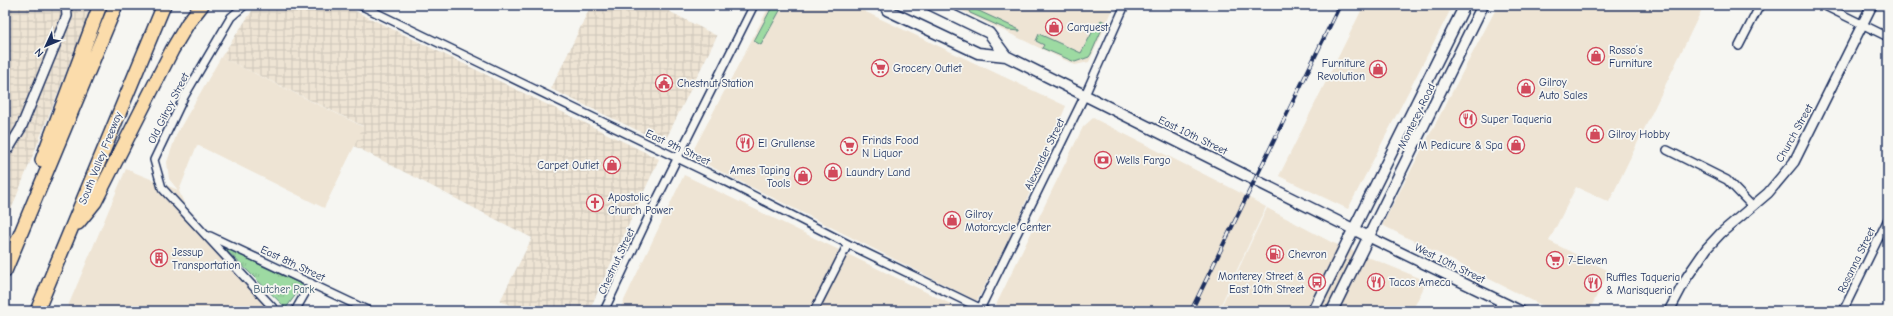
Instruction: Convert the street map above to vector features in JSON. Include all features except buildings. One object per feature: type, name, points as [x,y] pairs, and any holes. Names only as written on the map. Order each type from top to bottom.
[{"type":"highway","points":[[5,261],[70,82],[100,5]]},
{"type":"highway","points":[[5,271],[116,5]]},
{"type":"highway","name":"South Valley Freeway","points":[[37,311],[69,236],[126,92],[164,5]]},
{"type":"highway","points":[[69,236],[95,202],[175,46],[202,5]]},
{"type":"main road","name":"East 10th Street","points":[[886,5],[888,10],[978,54],[1006,56],[1354,228],[1369,237]]},
{"type":"main road","name":"East 10th Street","points":[[931,5],[988,33],[1006,56]]},
{"type":"main road","name":"Monterey Road","points":[[1313,311],[1465,5]]},
{"type":"main road","name":"Monterey Road","points":[[1332,311],[1484,5]]},
{"type":"street","points":[[9,148],[21,128],[67,16],[66,5]]},
{"type":"street","name":"Old Gilroy Street","points":[[246,5],[231,17],[184,97],[154,160],[162,188],[276,311]]},
{"type":"street","name":"East 9th Street","points":[[360,5],[727,182],[982,310]]},
{"type":"street","name":"Chestnut Street","points":[[604,311],[677,159],[754,5]]},
{"type":"street","name":"Alexander Street","points":[[982,310],[1085,95],[1125,5]]},
{"type":"street","points":[[1739,46],[1760,5]]},
{"type":"street","points":[[1823,5],[1888,37]]},
{"type":"street","name":"Church Street","points":[[1669,311],[1696,262],[1721,233],[1768,193],[1794,162],[1872,5]]},
{"type":"street","points":[[1667,150],[1727,180],[1752,206]]},
{"type":"street","name":"Rosanna Street","points":[[1843,311],[1888,219]]},
{"type":"street","name":"East 8th Street","points":[[207,235],[369,311]]},
{"type":"street","name":"West 10th Street","points":[[1369,237],[1521,311]]},
{"type":"street","points":[[814,311],[848,244]]},
{"type":"street","points":[[295,311],[311,283]]},
{"type":"street","points":[[1497,311],[1501,302]]},
{"type":"shaded area","points":[[5,5],[93,5],[5,225]]},
{"type":"shaded area","points":[[256,5],[343,5],[659,159],[589,311],[524,311],[500,301],[532,238],[354,146],[363,126],[221,57]]},
{"type":"shaded area","points":[[591,5],[657,5],[717,36],[664,143],[551,89]]},
{"type":"shaded area","points":[[770,5],[851,5],[1066,106],[1016,225],[977,301],[690,156]]},
{"type":"shaded area","points":[[950,5],[1115,5],[1089,62],[1075,65]]},
{"type":"shaded area","points":[[1364,5],[1453,5],[1348,209],[1279,176]]},
{"type":"shaded area","points":[[1498,5],[1704,5],[1609,202],[1576,187],[1549,241],[1609,271],[1589,311],[1553,311],[1382,225]]},
{"type":"shaded area","points":[[221,57],[364,127],[324,208],[197,145],[179,191],[191,221],[226,262],[274,311],[66,311],[126,169],[178,190],[169,179],[167,162],[177,133]]},
{"type":"shaded area","points":[[1093,118],[1266,207],[1218,311],[993,311],[1083,127]]},
{"type":"shaded area","points":[[684,175],[959,308],[963,311],[619,311]]},
{"type":"shaded area","points":[[1267,208],[1331,242],[1427,281],[1412,311],[1219,311]]},
{"type":"green space","points":[[773,5],[783,5],[761,45],[754,41]]},
{"type":"green space","points":[[966,5],[1020,31],[1008,30],[970,13]]},
{"type":"green space","points":[[1101,20],[1105,22],[1091,54],[1089,57],[1075,62],[1042,48],[1044,45],[1036,41],[1039,34],[1081,53]]},
{"type":"green space","name":"Butcher Park","points":[[223,247],[303,285],[286,308]]},
{"type":"railway","points":[[1191,311],[1340,5]]},
{"type":"place","name":"Carquest","points":[[1054,27]]},
{"type":"place","name":"Rosso’s Furniture","points":[[1596,56]]},
{"type":"place","name":"Grocery Outlet","points":[[880,68]]},
{"type":"place","name":"Furniture Revolution","points":[[1378,69]]},
{"type":"place","name":"Chestnut Station","points":[[664,83]]},
{"type":"place","name":"Gilroy Auto Sales","points":[[1526,88]]},
{"type":"place","name":"Super Taqueria","points":[[1468,119]]},
{"type":"place","name":"Gilroy Hobby","points":[[1595,134]]},
{"type":"place","name":"El Grullense","points":[[745,143]]},
{"type":"place","name":"M Pedicure & Spa","points":[[1516,145]]},
{"type":"place","name":"Frinds Food N Liquor","points":[[849,146]]},
{"type":"place","name":"Wells Fargo","points":[[1103,160]]},
{"type":"place","name":"Carpet Outlet","points":[[612,165]]},
{"type":"place","name":"Laundry Land","points":[[833,172]]},
{"type":"place","name":"Ames Taping Tools","points":[[803,176]]},
{"type":"place","name":"Apostolic Church Power","points":[[595,203]]},
{"type":"place","name":"Gilroy Motorcycle Center","points":[[952,220]]},
{"type":"place","name":"Chevron","points":[[1275,254]]},
{"type":"place","name":"Jessup Transportation","points":[[159,258]]},
{"type":"place","name":"7-Eleven","points":[[1555,260]]},
{"type":"place","name":"Monterey Street & East 10th Street","points":[[1317,282]]},
{"type":"place","name":"Tacos Ameca","points":[[1376,282]]},
{"type":"place","name":"Ruffles Taqueria & Marisqueria","points":[[1593,283]]}]
